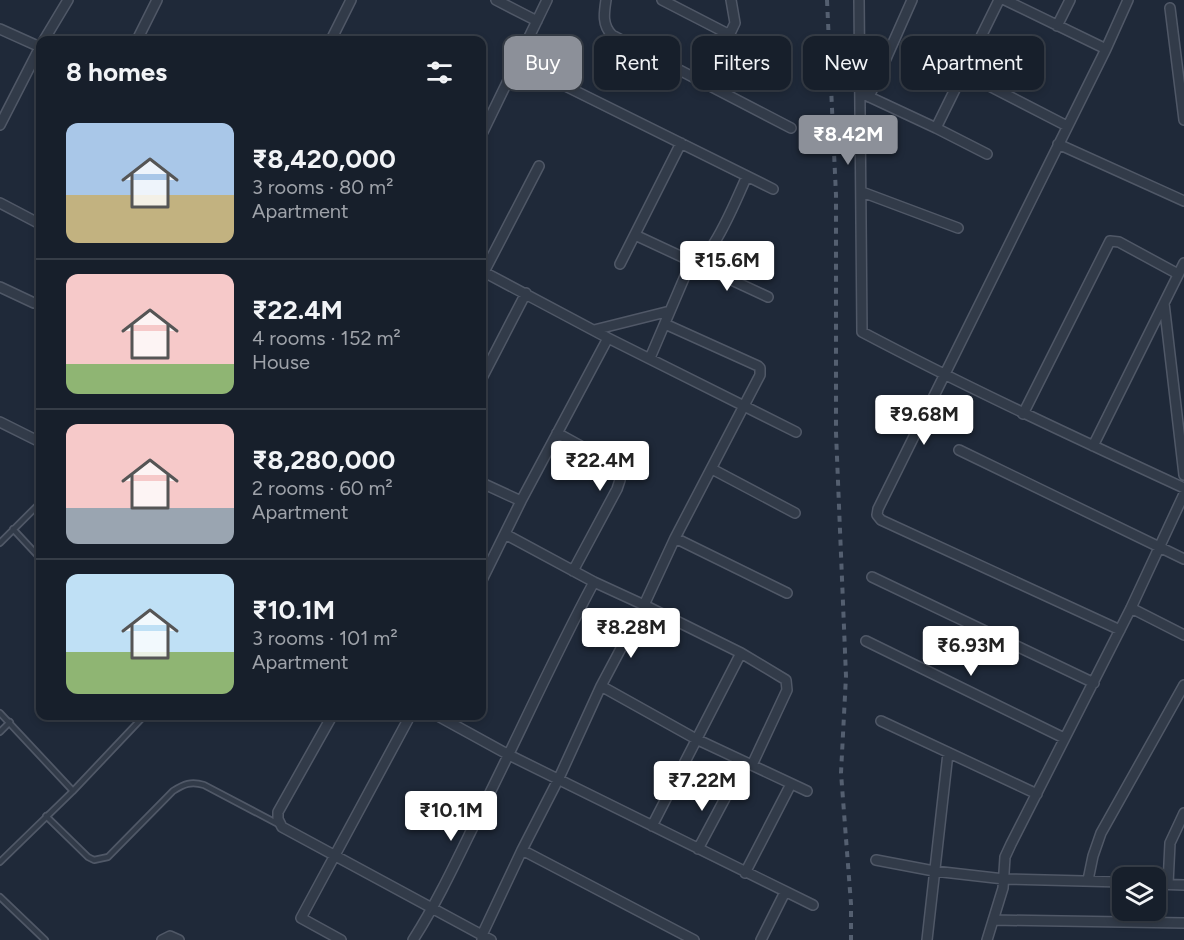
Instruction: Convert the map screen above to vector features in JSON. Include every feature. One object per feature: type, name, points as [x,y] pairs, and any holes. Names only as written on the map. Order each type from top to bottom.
[{"type":"street","points":[[46,36],[68,0]]},
{"type":"street","points":[[139,36],[157,0]]},
{"type":"street","points":[[333,36],[351,0]]},
{"type":"street","points":[[496,0],[537,21]]},
{"type":"street","points":[[530,36],[547,0]]},
{"type":"street","points":[[606,0],[604,23],[612,35],[692,77]]},
{"type":"street","points":[[662,0],[730,35],[735,22],[731,0]]},
{"type":"street","points":[[859,0],[865,95],[862,332],[1023,414],[1184,488]]},
{"type":"street","points":[[865,95],[912,0]]},
{"type":"street","points":[[982,36],[999,0]]},
{"type":"street","points":[[1005,0],[1106,49]]},
{"type":"street","points":[[1057,26],[1070,0]]},
{"type":"street","points":[[1120,630],[881,520],[877,515],[1128,0]]},
{"type":"street","points":[[1170,8],[1184,120]]},
{"type":"street","points":[[0,29],[36,45]]},
{"type":"street","points":[[0,125],[36,55]]},
{"type":"street","points":[[486,126],[504,90]]},
{"type":"street","points":[[574,90],[773,189]]},
{"type":"street","points":[[718,90],[791,128]]},
{"type":"street","points":[[936,128],[955,90]]},
{"type":"street","points":[[998,90],[1067,126]]},
{"type":"street","points":[[865,95],[987,154]]},
{"type":"street","points":[[620,264],[681,143]]},
{"type":"street","points":[[1058,144],[1184,201]]},
{"type":"street","points":[[486,266],[539,166]]},
{"type":"street","points":[[650,358],[688,271],[710,251],[747,176]]},
{"type":"street","points":[[862,192],[958,228]]},
{"type":"street","points":[[0,203],[36,222]]},
{"type":"street","points":[[634,235],[768,297]]},
{"type":"street","points":[[1023,414],[1110,241],[1119,242],[1178,274]]},
{"type":"street","points":[[1093,446],[1184,263]]},
{"type":"street","points":[[486,273],[608,338],[796,432]]},
{"type":"street","points":[[0,287],[34,303]]},
{"type":"street","points":[[486,370],[526,293]]},
{"type":"street","points":[[1164,303],[1184,476]]},
{"type":"street","points":[[594,330],[670,311]]},
{"type":"street","points":[[329,720],[278,812],[278,819],[282,827],[434,907],[485,938],[522,850],[559,778],[601,686],[645,605],[675,538],[760,375],[760,368],[665,324]]},
{"type":"street","points":[[486,572],[608,338]]},
{"type":"street","points":[[0,422],[36,440]]},
{"type":"street","points":[[557,433],[617,466],[621,471],[616,489],[573,571]]},
{"type":"street","points":[[959,450],[1184,559]]},
{"type":"street","points":[[712,469],[795,513]]},
{"type":"street","points":[[486,485],[521,501]]},
{"type":"street","points":[[987,940],[1004,879],[1005,857],[1131,608],[1184,494]]},
{"type":"street","points":[[505,534],[594,582],[741,653],[786,680],[788,685],[752,765]]},
{"type":"street","points":[[675,538],[787,593]]},
{"type":"street","points":[[872,577],[1094,683]]},
{"type":"street","points":[[413,940],[434,907],[547,672],[594,582]]},
{"type":"street","points":[[1131,608],[1184,635]]},
{"type":"street","points":[[866,641],[1064,738]]},
{"type":"street","points":[[652,825],[741,653]]},
{"type":"street","points":[[1089,880],[1093,856],[1101,833],[1184,685]]},
{"type":"street","points":[[601,686],[696,739],[807,791]]},
{"type":"street","points":[[340,940],[301,918],[408,720]]},
{"type":"street","points":[[445,720],[509,755],[813,905]]},
{"type":"street","points":[[881,721],[1037,794]]},
{"type":"street","points":[[927,940],[948,753]]},
{"type":"street","points":[[745,873],[791,784]]},
{"type":"street","points":[[698,849],[730,789]]},
{"type":"street","points":[[1184,813],[1170,843],[1168,884],[1184,885]]},
{"type":"street","points":[[522,850],[694,940]]},
{"type":"street","points":[[876,860],[934,871],[1004,879],[1112,881]]},
{"type":"street","points":[[761,940],[785,892]]},
{"type":"street","points":[[993,920],[1184,922]]},
{"type":"street","points":[[162,940],[170,936],[179,940]]},
{"type":"lane","points":[[0,543],[36,508]]},
{"type":"lane","points":[[14,529],[36,554]]},
{"type":"lane","points":[[0,713],[72,791]]},
{"type":"lane","points":[[0,862],[140,720]]},
{"type":"lane","points":[[0,732],[9,722]]},
{"type":"lane","points":[[46,816],[88,857],[94,860],[108,858],[173,791],[184,784],[194,782],[204,785],[282,827]]},
{"type":"lane","points":[[0,897],[45,940]]},
{"type":"railway","points":[[827,0],[836,195],[836,433],[846,676],[841,773],[851,904],[851,940]]}]
